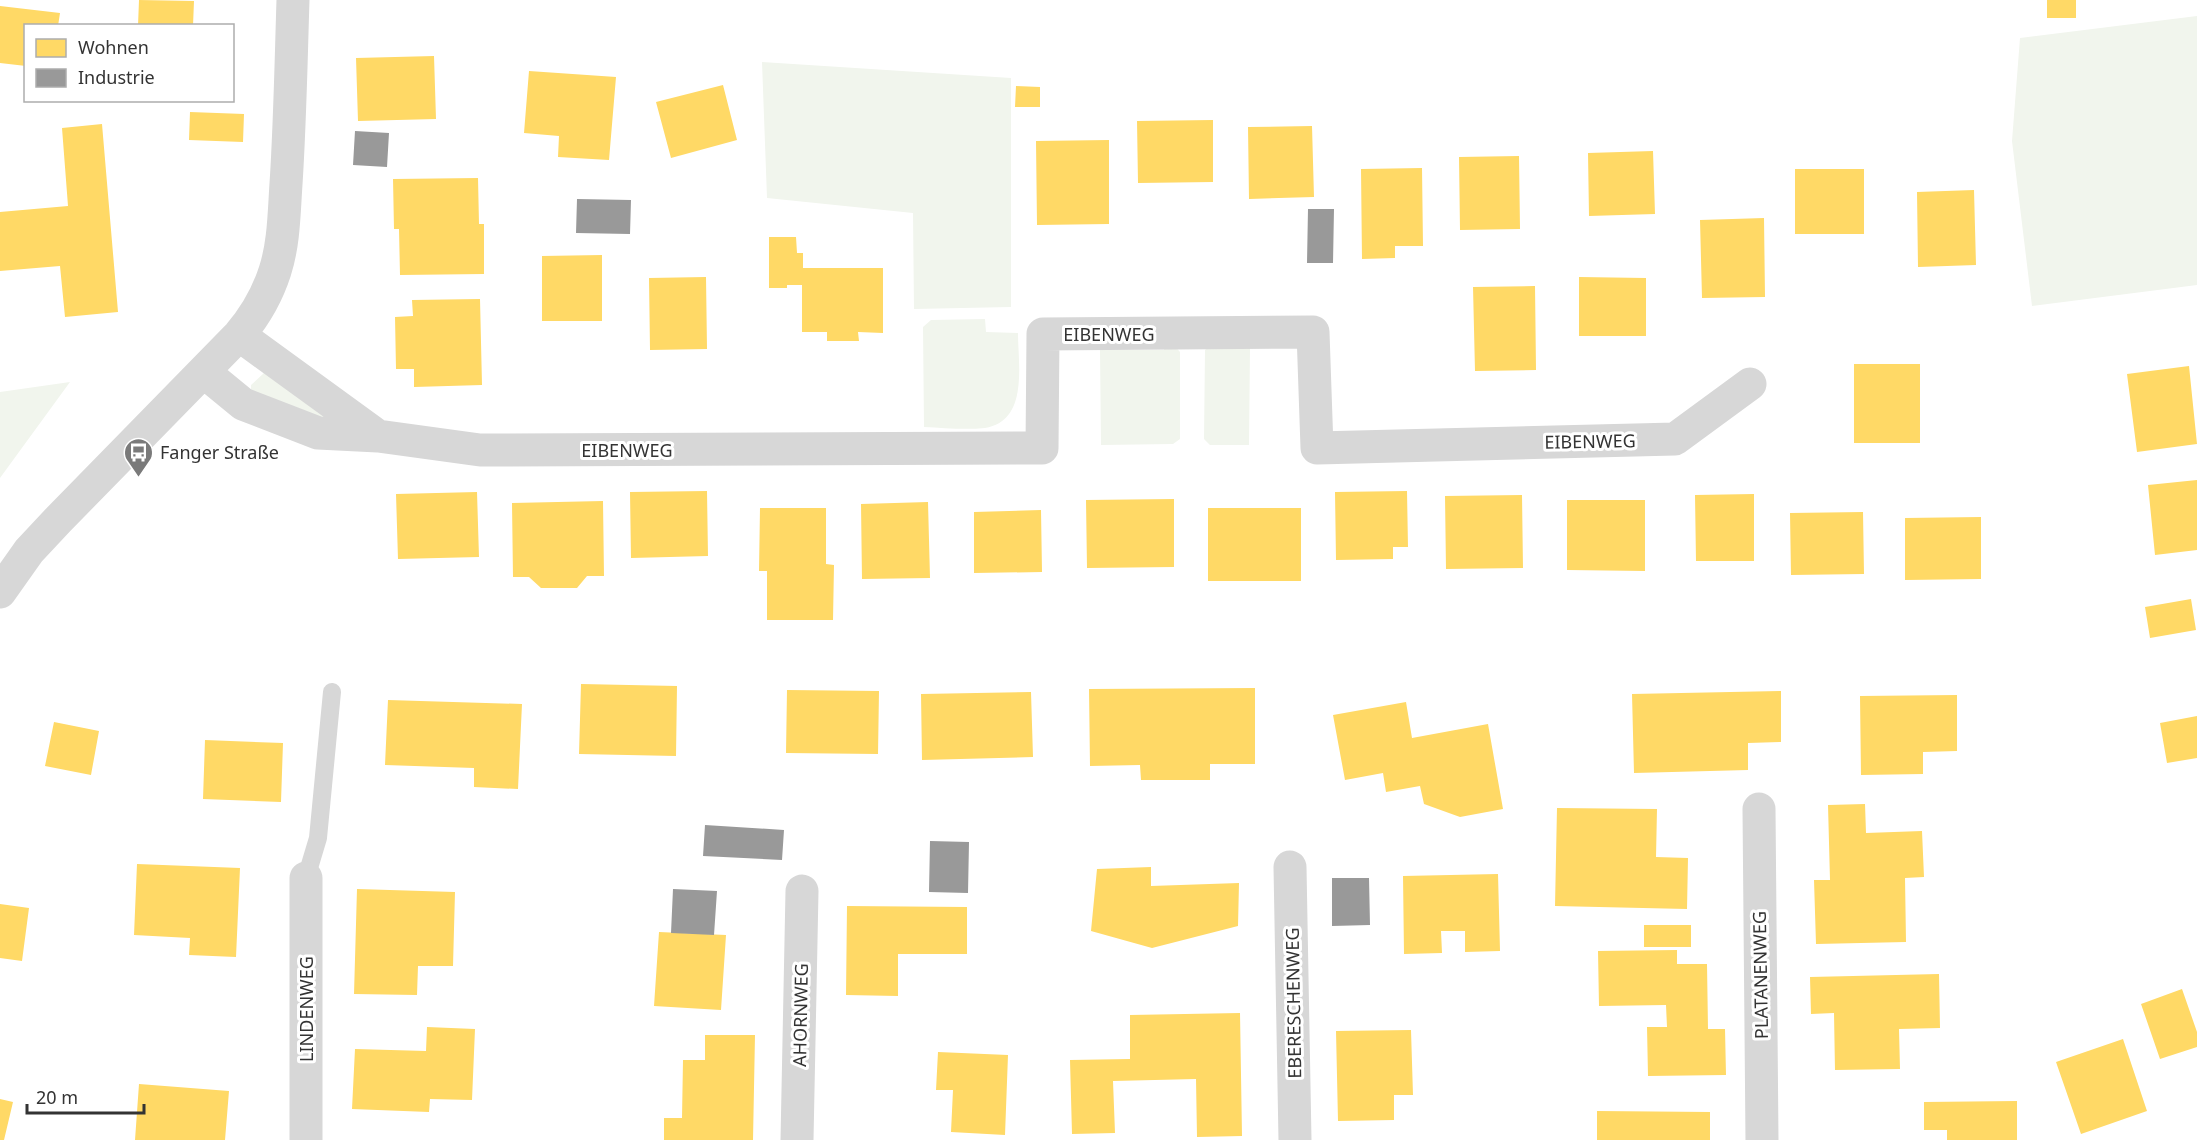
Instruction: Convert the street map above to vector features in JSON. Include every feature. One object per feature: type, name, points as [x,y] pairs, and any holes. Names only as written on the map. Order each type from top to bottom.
[{"type":"street","points":[[0,592],[29,551],[239,335],[255,316],[266,295],[282,238],[290,128],[293,0]]},
{"type":"street","name":"EIBENWEG","points":[[204,372],[243,404],[318,433],[378,436],[480,450],[1042,448],[1043,334],[1313,332],[1317,448],[1675,439],[1750,384]]},
{"type":"street","name":"EIBENWEG","points":[[239,335],[378,436]]},
{"type":"street","name":"PLATANENWEG","points":[[1759,809],[1762,1140]]},
{"type":"street","name":"EBERESCHENWEG","points":[[1290,867],[1295,1140]]},
{"type":"street","name":"LINDENWEG","points":[[306,878],[306,1140]]},
{"type":"street","name":"AHORNWEG","points":[[797,1140],[802,891]]},
{"type":"lane","points":[[306,878],[318,838],[332,692]]},
{"type":"shaded area","points":[[2197,16],[2197,285],[2032,306],[2012,141],[2020,38]]},
{"type":"shaded area","points":[[762,62],[1011,78],[1011,307],[914,309],[913,213],[767,198]]},
{"type":"shaded area","points":[[985,319],[986,332],[1018,333],[1018,390],[1009,415],[999,423],[985,428],[924,427],[923,327],[931,320]]},
{"type":"shaded area","points":[[1164,344],[1173,344],[1180,352],[1180,439],[1173,444],[1101,445],[1100,350],[1164,350]]},
{"type":"shaded area","points":[[1207,348],[1250,348],[1249,445],[1210,445],[1204,439],[1205,350]]},
{"type":"shaded area","points":[[268,372],[330,411],[331,424],[251,391],[251,385]]},
{"type":"shaded area","points":[[70,382],[0,478],[0,392]]},
{"type":"building: Wohnen","points":[[139,0],[194,1],[193,24],[138,24]]},
{"type":"building: Wohnen","points":[[2047,0],[2076,0],[2076,18],[2047,18]]},
{"type":"building: Wohnen","points":[[0,6],[60,13],[58,24],[24,24],[24,66],[0,63]]},
{"type":"building: Wohnen","points":[[434,56],[436,119],[358,121],[356,58]]},
{"type":"building: Wohnen","points":[[529,71],[616,77],[609,160],[558,157],[559,136],[524,133]]},
{"type":"building: Wohnen","points":[[723,85],[737,140],[671,158],[656,102]]},
{"type":"building: Wohnen","points":[[1016,86],[1040,87],[1040,107],[1015,107]]},
{"type":"building: Wohnen","points":[[190,112],[244,114],[243,142],[189,140]]},
{"type":"building: Wohnen","points":[[1213,120],[1213,182],[1138,183],[1137,121]]},
{"type":"building: Wohnen","points":[[102,124],[118,312],[65,317],[60,266],[0,271],[0,212],[68,206],[62,128]]},
{"type":"building: Wohnen","points":[[1312,126],[1314,197],[1249,199],[1248,127]]},
{"type":"building: Wohnen","points":[[1109,140],[1109,224],[1037,225],[1036,141]]},
{"type":"building: Wohnen","points":[[1653,151],[1655,214],[1589,216],[1588,153]]},
{"type":"building: Wohnen","points":[[1519,156],[1520,229],[1460,230],[1459,157]]},
{"type":"building: Wohnen","points":[[1422,168],[1423,246],[1395,246],[1395,258],[1362,259],[1361,169]]},
{"type":"building: Wohnen","points":[[1795,169],[1864,169],[1864,234],[1795,234]]},
{"type":"building: Wohnen","points":[[478,178],[479,224],[484,224],[484,274],[400,275],[399,229],[394,229],[393,179]]},
{"type":"building: Wohnen","points":[[1974,190],[1976,265],[1918,267],[1917,192]]},
{"type":"building: Wohnen","points":[[1764,218],[1765,297],[1702,298],[1700,220]]},
{"type":"building: Wohnen","points":[[769,237],[796,237],[797,253],[803,253],[803,268],[883,268],[883,333],[858,332],[859,341],[827,341],[827,332],[802,332],[802,285],[769,288]]},
{"type":"building: Wohnen","points":[[602,255],[602,321],[542,321],[542,256]]},
{"type":"building: Wohnen","points":[[706,277],[707,349],[650,350],[649,278]]},
{"type":"building: Wohnen","points":[[1579,277],[1646,278],[1646,336],[1579,336]]},
{"type":"building: Wohnen","points":[[1535,286],[1536,370],[1475,371],[1473,287]]},
{"type":"building: Wohnen","points":[[480,299],[482,385],[414,387],[414,369],[396,369],[395,317],[413,316],[412,300]]},
{"type":"building: Wohnen","points":[[1854,364],[1920,364],[1920,443],[1854,443]]},
{"type":"building: Wohnen","points":[[2189,366],[2197,444],[2137,452],[2127,374]]},
{"type":"building: Wohnen","points":[[2197,480],[2197,550],[2155,555],[2148,485]]},
{"type":"building: Wohnen","points":[[707,491],[708,556],[631,558],[630,492]]},
{"type":"building: Wohnen","points":[[1407,491],[1408,547],[1393,547],[1393,559],[1336,560],[1335,492]]},
{"type":"building: Wohnen","points":[[477,492],[479,557],[398,559],[396,494]]},
{"type":"building: Wohnen","points":[[1754,494],[1754,561],[1696,561],[1695,495]]},
{"type":"building: Wohnen","points":[[1522,495],[1523,568],[1446,569],[1445,496]]},
{"type":"building: Wohnen","points":[[1174,499],[1174,567],[1087,568],[1086,500]]},
{"type":"building: Wohnen","points":[[1567,500],[1645,500],[1645,571],[1567,570]]},
{"type":"building: Wohnen","points":[[603,501],[604,576],[587,576],[577,588],[541,588],[529,577],[513,577],[512,503]]},
{"type":"building: Wohnen","points":[[928,502],[930,578],[862,579],[861,504]]},
{"type":"building: Wohnen","points":[[760,508],[826,508],[826,564],[834,565],[833,620],[767,620],[767,571],[759,571]]},
{"type":"building: Wohnen","points":[[1208,508],[1301,508],[1301,581],[1208,581]]},
{"type":"building: Wohnen","points":[[1041,510],[1042,572],[974,573],[974,512]]},
{"type":"building: Wohnen","points":[[1863,512],[1864,574],[1791,575],[1790,513]]},
{"type":"building: Wohnen","points":[[1981,517],[1981,579],[1905,580],[1905,518]]},
{"type":"building: Wohnen","points":[[2191,599],[2196,630],[2150,638],[2145,607]]},
{"type":"building: Wohnen","points":[[581,684],[677,686],[676,756],[579,754]]},
{"type":"building: Wohnen","points":[[1255,688],[1255,764],[1210,764],[1210,780],[1141,780],[1140,765],[1090,766],[1089,689]]},
{"type":"building: Wohnen","points":[[787,690],[879,691],[878,754],[786,753]]},
{"type":"building: Wohnen","points":[[1781,691],[1781,742],[1748,743],[1748,770],[1634,773],[1632,694]]},
{"type":"building: Wohnen","points":[[1031,692],[1033,757],[922,760],[921,694]]},
{"type":"building: Wohnen","points":[[1957,695],[1957,751],[1923,752],[1923,774],[1861,775],[1860,696]]},
{"type":"building: Wohnen","points":[[388,700],[522,704],[518,789],[474,787],[474,768],[385,765]]},
{"type":"building: Wohnen","points":[[1406,702],[1412,738],[1488,724],[1503,809],[1460,817],[1424,804],[1420,786],[1386,792],[1383,773],[1345,780],[1333,715]]},
{"type":"building: Wohnen","points":[[2197,716],[2197,758],[2167,763],[2160,723]]},
{"type":"building: Wohnen","points":[[54,722],[99,731],[91,775],[45,766]]},
{"type":"building: Wohnen","points":[[205,740],[283,743],[281,802],[203,799]]},
{"type":"building: Wohnen","points":[[1865,804],[1866,833],[1922,831],[1924,877],[1905,878],[1906,942],[1816,944],[1814,880],[1830,880],[1828,805]]},
{"type":"building: Wohnen","points":[[1557,808],[1657,809],[1656,857],[1688,858],[1687,909],[1555,906]]},
{"type":"building: Wohnen","points":[[137,864],[240,868],[236,957],[189,955],[190,938],[134,935]]},
{"type":"building: Wohnen","points":[[1151,867],[1151,886],[1239,883],[1238,926],[1152,948],[1091,931],[1097,869]]},
{"type":"building: Wohnen","points":[[1498,874],[1500,951],[1465,952],[1465,931],[1441,931],[1442,953],[1404,954],[1403,876]]},
{"type":"building: Wohnen","points":[[357,889],[455,892],[453,966],[418,966],[417,995],[354,994]]},
{"type":"building: Wohnen","points":[[0,904],[29,908],[22,961],[0,958]]},
{"type":"building: Wohnen","points":[[847,906],[967,907],[967,954],[898,954],[898,996],[846,995]]},
{"type":"building: Wohnen","points":[[1644,925],[1691,925],[1691,947],[1644,947]]},
{"type":"building: Wohnen","points":[[659,932],[726,935],[721,1010],[654,1006]]},
{"type":"building: Wohnen","points":[[1677,950],[1677,964],[1707,964],[1708,1029],[1725,1029],[1726,1075],[1648,1076],[1647,1027],[1667,1027],[1666,1005],[1599,1006],[1598,951]]},
{"type":"building: Wohnen","points":[[1939,974],[1940,1028],[1899,1029],[1900,1069],[1835,1070],[1834,1013],[1811,1014],[1810,977]]},
{"type":"building: Wohnen","points":[[2182,989],[2197,1032],[2197,1047],[2160,1059],[2141,1004]]},
{"type":"building: Wohnen","points":[[1240,1013],[1242,1136],[1197,1137],[1196,1079],[1113,1081],[1115,1133],[1072,1134],[1070,1060],[1130,1059],[1130,1015]]},
{"type":"building: Wohnen","points":[[427,1027],[475,1029],[472,1100],[430,1099],[429,1112],[352,1109],[355,1049],[426,1051]]},
{"type":"building: Wohnen","points":[[1411,1030],[1413,1095],[1394,1095],[1394,1120],[1338,1121],[1336,1031]]},
{"type":"building: Wohnen","points":[[705,1035],[755,1035],[753,1140],[664,1140],[664,1118],[682,1118],[683,1060],[705,1060]]},
{"type":"building: Wohnen","points":[[2123,1039],[2147,1111],[2081,1134],[2056,1062]]},
{"type":"building: Wohnen","points":[[938,1052],[1008,1055],[1005,1135],[951,1132],[953,1090],[936,1090]]},
{"type":"building: Wohnen","points":[[139,1084],[229,1091],[225,1140],[135,1140]]},
{"type":"building: Wohnen","points":[[0,1099],[13,1102],[4,1140],[0,1140]]},
{"type":"building: Wohnen","points":[[2017,1101],[2017,1140],[1947,1140],[1947,1130],[1924,1130],[1924,1102]]},
{"type":"building: Wohnen","points":[[1597,1111],[1710,1112],[1710,1140],[1597,1140]]},
{"type":"building: Industrie","points":[[355,131],[389,133],[387,167],[353,165]]},
{"type":"building: Industrie","points":[[577,199],[631,200],[630,234],[576,233]]},
{"type":"building: Industrie","points":[[1308,209],[1334,209],[1333,263],[1307,263]]},
{"type":"building: Industrie","points":[[705,825],[784,830],[782,860],[703,856]]},
{"type":"building: Industrie","points":[[930,841],[969,842],[968,893],[929,892]]},
{"type":"building: Industrie","points":[[1332,878],[1369,878],[1370,925],[1332,926]]},
{"type":"building: Industrie","points":[[673,889],[717,891],[714,935],[671,933]]},
{"type":"place","name":"Fanger Straße","points":[[139,478]]}]
